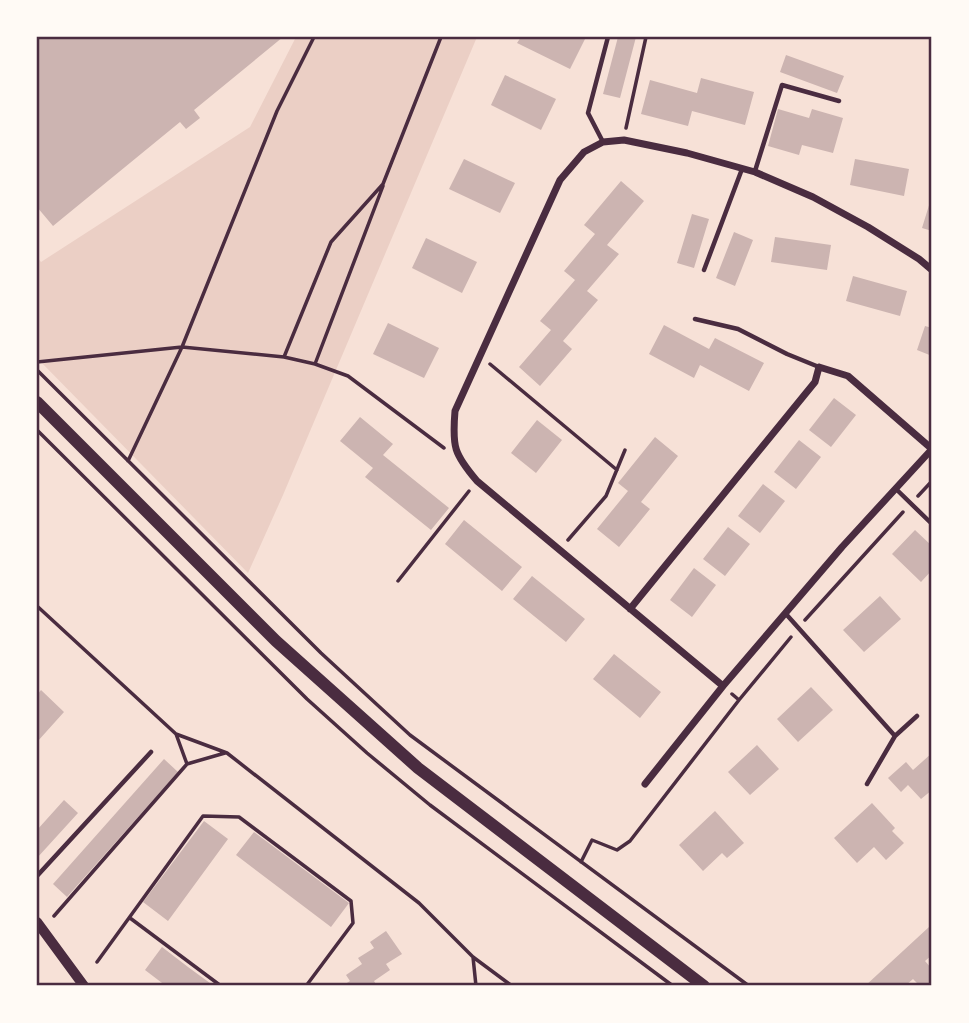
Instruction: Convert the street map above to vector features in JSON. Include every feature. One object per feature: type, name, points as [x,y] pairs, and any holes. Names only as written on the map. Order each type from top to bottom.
[{"type":"main road","points":[[37,402],[276,640],[418,768],[704,986]]},
{"type":"street","points":[[723,686],[477,481],[460,461],[453,438],[455,411],[560,180],[584,152],[603,142],[624,140],[687,153],[755,172],[813,197],[868,227],[932,270]]},
{"type":"street","points":[[630,609],[815,382],[819,367],[848,376],[932,449],[785,613],[645,784]]},
{"type":"street","points":[[37,922],[84,986]]},
{"type":"lane","points":[[603,142],[588,113],[608,37]]},
{"type":"lane","points":[[755,172],[782,85],[839,101]]},
{"type":"lane","points":[[704,270],[743,169]]},
{"type":"lane","points":[[695,319],[738,329],[819,367]]},
{"type":"lane","points":[[896,489],[932,524]]},
{"type":"lane","points":[[785,613],[895,736]]},
{"type":"lane","points":[[867,784],[895,736],[917,716]]},
{"type":"lane","points":[[37,876],[151,752]]},
{"type":"path","points":[[128,462],[182,347],[277,111],[314,37]]},
{"type":"path","points":[[315,364],[441,37]]},
{"type":"path","points":[[624,140],[646,37]]},
{"type":"path","points":[[284,357],[331,242],[383,184]]},
{"type":"path","points":[[37,362],[182,347],[284,357],[315,364],[348,376],[460,461]]},
{"type":"path","points":[[480,356],[617,470]]},
{"type":"path","points":[[37,370],[321,653],[410,735],[749,986]]},
{"type":"path","points":[[560,550],[606,496],[625,450]]},
{"type":"path","points":[[398,581],[477,481]]},
{"type":"path","points":[[580,862],[592,840],[617,850],[630,841],[798,628],[932,481]]},
{"type":"path","points":[[37,606],[176,734],[227,753],[419,903],[473,957],[512,986]]},
{"type":"path","points":[[723,686],[739,700]]},
{"type":"path","points":[[176,734],[187,764]]},
{"type":"path","points":[[54,916],[187,764],[227,753]]},
{"type":"path","points":[[97,962],[203,817],[239,817],[351,901],[353,923],[306,986]]},
{"type":"path","points":[[130,918],[221,986]]},
{"type":"path","points":[[473,957],[476,986]]},
{"type":"shaded area","points":[[296,37],[477,37],[248,573],[37,358],[37,257],[41,262],[250,127]]},
{"type":"building","points":[[37,37],[283,37],[194,110],[200,118],[186,129],[180,122],[53,226],[37,207]]},
{"type":"building","points":[[521,37],[586,37],[570,69],[517,43]]},
{"type":"building","points":[[618,37],[636,37],[620,98],[603,94]]},
{"type":"building","points":[[786,55],[844,76],[837,93],[780,72]]},
{"type":"building","points":[[505,75],[556,99],[541,130],[491,105]]},
{"type":"building","points":[[701,78],[754,92],[745,125],[692,111],[688,126],[641,114],[650,80],[697,93]]},
{"type":"building","points":[[778,109],[809,118],[812,109],[843,118],[833,153],[802,145],[799,155],[768,146]]},
{"type":"building","points":[[464,159],[515,183],[500,213],[449,189]]},
{"type":"building","points":[[855,159],[909,169],[904,196],[850,185]]},
{"type":"building","points":[[621,181],[644,201],[607,245],[619,254],[587,291],[598,300],[563,341],[572,349],[540,386],[519,367],[551,330],[540,321],[575,280],[564,271],[595,234],[584,225]]},
{"type":"building","points":[[930,202],[932,203],[932,231],[922,228]]},
{"type":"building","points":[[692,214],[709,219],[694,268],[677,263]]},
{"type":"building","points":[[734,232],[753,240],[735,286],[716,278]]},
{"type":"building","points":[[775,237],[831,245],[827,270],[771,262]]},
{"type":"building","points":[[426,238],[477,262],[462,293],[412,268]]},
{"type":"building","points":[[853,276],[907,291],[900,316],[846,301]]},
{"type":"building","points":[[388,323],[439,348],[424,378],[373,354]]},
{"type":"building","points":[[664,325],[709,349],[715,338],[764,363],[749,391],[700,365],[694,378],[649,354]]},
{"type":"building","points":[[925,326],[932,328],[932,356],[917,350]]},
{"type":"building","points":[[834,398],[856,415],[831,447],[809,430]]},
{"type":"building","points":[[360,417],[393,444],[383,455],[449,508],[431,530],[365,477],[373,468],[340,441]]},
{"type":"building","points":[[537,420],[562,440],[536,473],[511,453]]},
{"type":"building","points":[[655,437],[678,456],[641,502],[650,509],[619,547],[597,529],[628,491],[618,483]]},
{"type":"building","points":[[799,440],[821,457],[796,489],[774,472]]},
{"type":"building","points":[[763,484],[785,501],[760,533],[738,516]]},
{"type":"building","points":[[464,520],[522,567],[502,591],[445,544]]},
{"type":"building","points":[[728,527],[750,544],[725,576],[703,559]]},
{"type":"building","points":[[915,530],[932,546],[932,570],[921,582],[892,554]]},
{"type":"building","points":[[694,568],[716,585],[692,617],[670,600]]},
{"type":"building","points":[[532,576],[585,619],[566,642],[513,599]]},
{"type":"building","points":[[880,596],[901,619],[864,652],[843,630]]},
{"type":"building","points":[[614,654],[661,692],[640,718],[593,679]]},
{"type":"building","points":[[811,687],[833,710],[798,742],[777,719]]},
{"type":"building","points":[[41,690],[64,712],[37,742],[37,695]]},
{"type":"building","points":[[757,745],[779,769],[750,795],[728,772]]},
{"type":"building","points":[[932,753],[932,790],[921,799],[908,785],[901,792],[888,778],[906,762],[913,770]]},
{"type":"building","points":[[164,759],[178,772],[67,897],[53,884]]},
{"type":"building","points":[[64,800],[78,813],[37,858],[37,830]]},
{"type":"building","points":[[872,803],[895,828],[892,831],[904,843],[886,860],[874,847],[857,863],[834,838]]},
{"type":"building","points":[[715,811],[744,843],[727,858],[722,853],[703,871],[679,845]]},
{"type":"building","points":[[204,821],[228,839],[168,921],[143,902]]},
{"type":"building","points":[[254,832],[349,903],[331,927],[236,855]]},
{"type":"building","points":[[929,927],[932,931],[932,955],[925,961],[932,969],[932,986],[920,986],[913,979],[905,986],[865,986]]},
{"type":"building","points":[[386,931],[402,954],[386,964],[390,970],[374,981],[377,986],[342,986],[350,981],[346,975],[362,964],[358,958],[374,948],[370,942]]},
{"type":"building","points":[[162,947],[214,986],[166,986],[145,970]]}]
